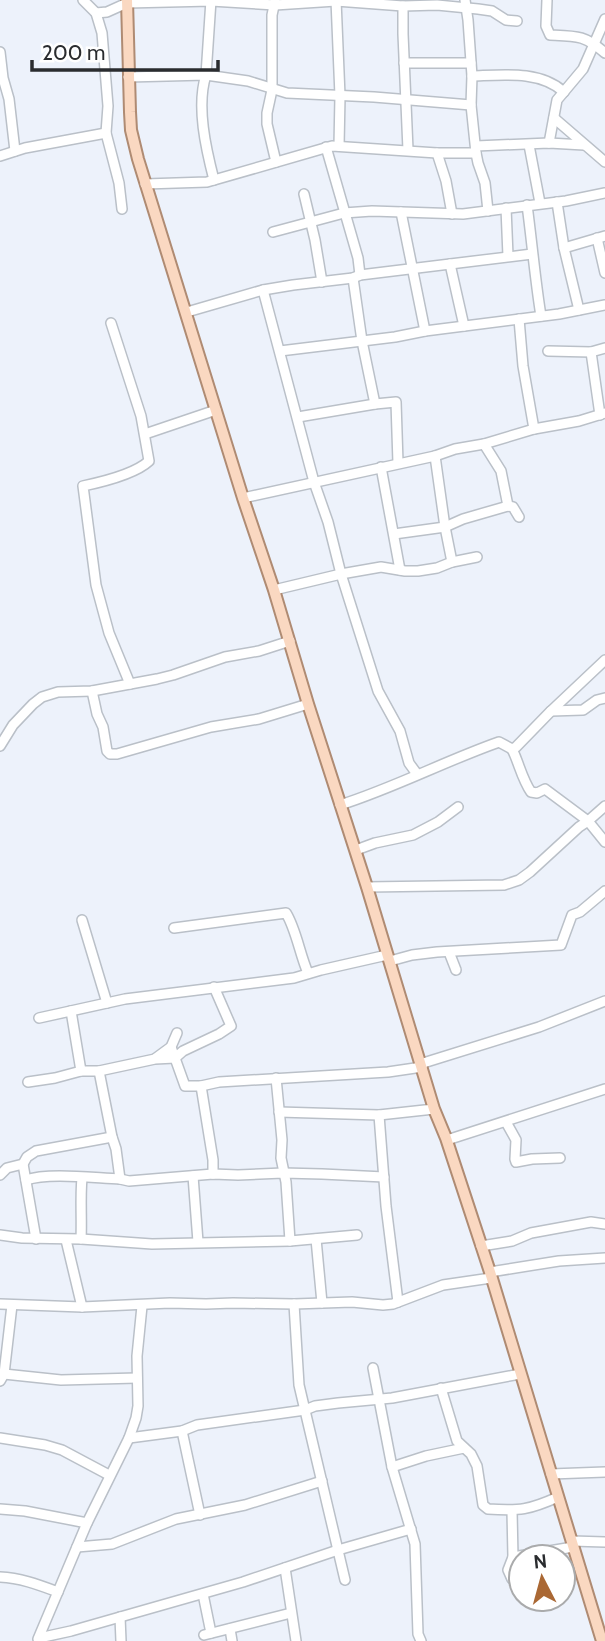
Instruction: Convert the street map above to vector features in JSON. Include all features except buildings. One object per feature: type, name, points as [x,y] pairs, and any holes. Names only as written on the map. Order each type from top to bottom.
[{"type":"main road","points":[[127,2],[131,130],[145,184],[356,850],[434,1109],[491,1275],[573,1543]]},
{"type":"main road","points":[[577,1557],[602,1641]]},
{"type":"street","points":[[83,0],[96,13],[102,33],[107,76],[106,133],[119,183],[122,209]]},
{"type":"street","points":[[547,0],[547,26],[550,35],[580,36],[605,53]]},
{"type":"street","points":[[211,1],[203,92],[204,135],[214,180]]},
{"type":"street","points":[[96,13],[107,12],[127,2],[336,1],[465,4],[492,11],[506,20],[517,20]]},
{"type":"street","points":[[336,1],[339,146]]},
{"type":"street","points":[[275,2],[272,15],[272,90],[267,124],[276,162]]},
{"type":"street","points":[[408,150],[404,63],[409,4]]},
{"type":"street","points":[[465,4],[472,76],[471,105],[478,163],[485,183],[488,211]]},
{"type":"street","points":[[549,143],[557,100],[583,69],[605,19]]},
{"type":"street","points":[[0,52],[15,151]]},
{"type":"street","points":[[404,63],[471,63]]},
{"type":"street","points":[[128,77],[206,75],[248,81],[287,93],[471,105]]},
{"type":"street","points":[[472,76],[506,75],[541,79],[555,84],[564,92]]},
{"type":"street","points":[[554,118],[584,145],[603,155]]},
{"type":"street","points":[[0,156],[106,133]]},
{"type":"street","points":[[145,184],[214,180],[326,147],[437,153],[549,143],[584,145]]},
{"type":"street","points":[[529,145],[540,203]]},
{"type":"street","points":[[326,147],[358,258],[362,341],[375,404]]},
{"type":"street","points":[[437,153],[452,214]]},
{"type":"street","points":[[273,232],[344,213],[372,211],[463,214],[605,193]]},
{"type":"street","points":[[304,194],[322,282]]},
{"type":"street","points":[[557,202],[564,248],[579,310]]},
{"type":"street","points":[[527,205],[541,316]]},
{"type":"street","points":[[506,208],[508,256]]},
{"type":"street","points":[[401,212],[425,331]]},
{"type":"street","points":[[564,248],[601,237],[605,273]]},
{"type":"street","points":[[187,312],[263,290],[532,254]]},
{"type":"street","points":[[450,264],[464,326]]},
{"type":"street","points":[[263,290],[314,482],[378,691],[400,732],[410,763],[417,774]]},
{"type":"street","points":[[280,351],[519,320],[605,305]]},
{"type":"street","points":[[519,320],[523,366],[534,429]]},
{"type":"street","points":[[111,323],[145,434],[149,461],[143,466],[83,486],[96,585],[109,633],[130,684]]},
{"type":"street","points":[[548,351],[591,352],[605,348]]},
{"type":"street","points":[[243,498],[435,456],[602,414],[591,352]]},
{"type":"street","points":[[298,417],[396,402],[398,463]]},
{"type":"street","points":[[145,434],[216,410]]},
{"type":"street","points":[[484,444],[501,471],[508,506]]},
{"type":"street","points":[[435,456],[452,562]]},
{"type":"street","points":[[381,467],[400,570]]},
{"type":"street","points":[[394,534],[445,527],[508,506],[513,507],[519,517]]},
{"type":"street","points":[[274,590],[381,566],[418,571],[477,557]]},
{"type":"street","points":[[0,746],[13,725],[42,697],[58,692],[92,691],[173,675],[225,657],[290,641]]},
{"type":"street","points":[[512,749],[605,660]]},
{"type":"street","points":[[92,691],[110,754],[211,727],[258,719],[308,704]]},
{"type":"street","points":[[551,711],[583,710],[605,698]]},
{"type":"street","points":[[340,805],[499,742],[512,749],[531,792],[537,793],[545,789],[588,821],[605,842]]},
{"type":"street","points":[[367,887],[504,885],[519,880],[605,806]]},
{"type":"street","points":[[356,850],[413,835],[438,822],[458,807]]},
{"type":"street","points":[[39,1018],[125,999],[294,978],[388,958],[437,952],[561,945],[572,915],[580,912],[605,891]]},
{"type":"street","points":[[174,928],[286,913],[308,973]]},
{"type":"street","points":[[82,920],[107,1003]]},
{"type":"street","points":[[449,952],[456,970]]},
{"type":"street","points":[[28,1082],[155,1059],[175,1058],[183,1051],[231,1026],[214,987]]},
{"type":"street","points":[[171,1047],[185,1086],[388,1072],[421,1065],[538,1027],[605,1001]]},
{"type":"street","points":[[71,1011],[81,1072]]},
{"type":"street","points":[[155,1059],[171,1047],[177,1033]]},
{"type":"street","points":[[99,1071],[120,1179]]},
{"type":"street","points":[[276,1078],[290,1241]]},
{"type":"street","points":[[201,1086],[213,1160],[212,1174]]},
{"type":"street","points":[[446,1140],[605,1089]]},
{"type":"street","points":[[279,1112],[379,1115],[434,1109]]},
{"type":"street","points":[[379,1115],[391,1254],[398,1302]]},
{"type":"street","points":[[506,1122],[516,1140],[516,1162],[561,1158]]},
{"type":"street","points":[[36,1239],[23,1164],[27,1157],[36,1151],[112,1137]]},
{"type":"street","points":[[0,1175],[7,1168],[23,1164]]},
{"type":"street","points":[[26,1180],[36,1177],[129,1181],[212,1174],[283,1173],[384,1177]]},
{"type":"street","points":[[193,1176],[198,1242]]},
{"type":"street","points":[[80,1239],[82,1178]]},
{"type":"street","points":[[481,1247],[512,1241],[531,1233],[592,1223],[605,1224]]},
{"type":"street","points":[[0,1235],[152,1244],[290,1241],[357,1235]]},
{"type":"street","points":[[316,1239],[322,1303]]},
{"type":"street","points":[[66,1240],[82,1307]]},
{"type":"street","points":[[0,1304],[82,1307],[170,1303],[352,1302],[383,1305],[393,1304],[443,1285],[559,1261],[605,1258]]},
{"type":"street","points":[[294,1304],[299,1385],[345,1580]]},
{"type":"street","points":[[12,1305],[2,1377],[61,1380],[137,1378]]},
{"type":"street","points":[[38,1639],[86,1523],[136,1418],[142,1306]]},
{"type":"street","points":[[373,1368],[392,1467],[415,1544],[418,1634],[421,1641]]},
{"type":"street","points":[[128,1438],[183,1431],[197,1425],[305,1410],[314,1406],[392,1398],[520,1374]]},
{"type":"street","points":[[440,1388],[457,1441],[471,1454],[477,1466],[483,1505],[488,1509],[512,1511],[529,1509],[558,1497]]},
{"type":"street","points":[[183,1431],[200,1515]]},
{"type":"street","points":[[0,1438],[62,1450],[109,1475]]},
{"type":"street","points":[[392,1467],[464,1448]]},
{"type":"street","points":[[551,1475],[605,1472]]},
{"type":"street","points":[[77,1547],[112,1544],[176,1518],[245,1505],[322,1481]]},
{"type":"street","points":[[0,1508],[86,1523]]},
{"type":"street","points":[[512,1511],[513,1543]]},
{"type":"street","points":[[38,1639],[203,1594],[338,1550],[411,1530]]},
{"type":"street","points":[[577,1544],[605,1542]]},
{"type":"street","points":[[285,1568],[296,1641]]},
{"type":"street","points":[[0,1577],[32,1582],[58,1592]]},
{"type":"street","points":[[203,1594],[208,1634],[291,1613]]},
{"type":"street","points":[[120,1617],[121,1641]]},
{"type":"street","points":[[230,1629],[232,1641]]}]
